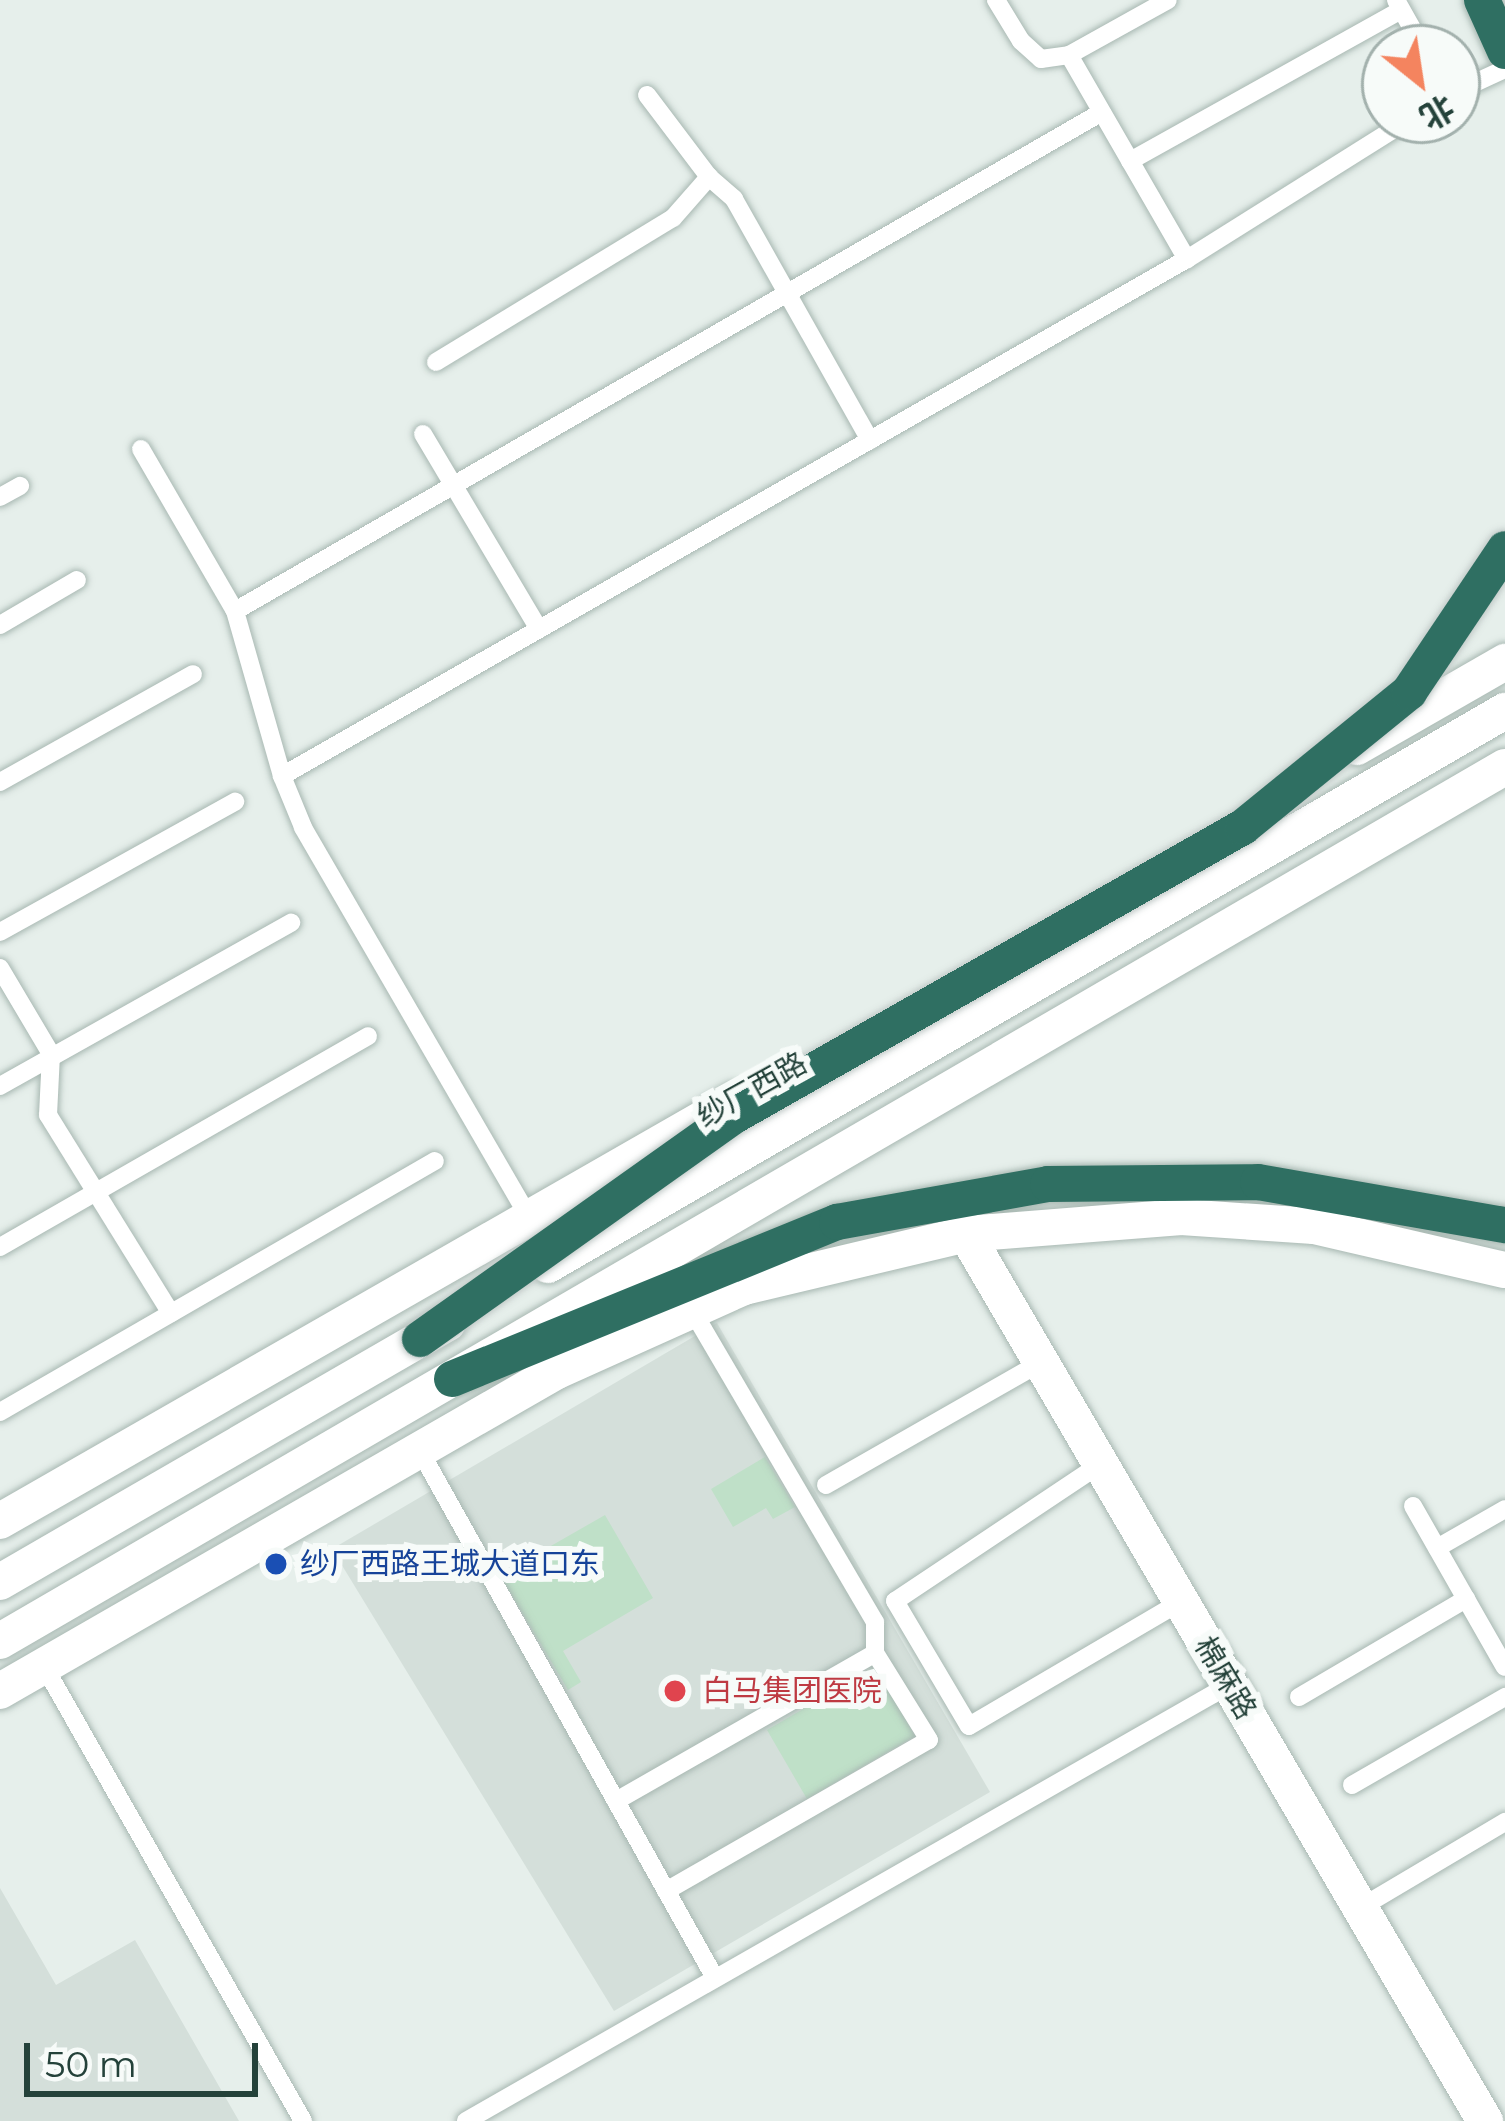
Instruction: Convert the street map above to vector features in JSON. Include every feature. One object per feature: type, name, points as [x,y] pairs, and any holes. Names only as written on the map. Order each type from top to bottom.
[{"type":"highway","points":[[1486,0],[1505,51]]},
{"type":"highway","points":[[420,1339],[734,1116],[1243,827],[1409,692],[1505,550]]},
{"type":"highway","points":[[452,1379],[837,1222],[1048,1184],[1258,1182],[1505,1205]]},
{"type":"highway","points":[[1258,1182],[1505,1225]]},
{"type":"main road","points":[[1486,0],[1505,28]]},
{"type":"main road","name":"纱厂西路","points":[[0,1521],[527,1214],[1505,662]]},
{"type":"main road","points":[[0,1582],[1505,706]]},
{"type":"main road","points":[[0,1641],[1505,767]]},
{"type":"main road","points":[[0,1691],[557,1370],[745,1287],[966,1234],[1087,1221],[1239,1218],[1397,1241],[1505,1270]]},
{"type":"main road","name":"棉麻路","points":[[966,1234],[1485,2121]]},
{"type":"lane","points":[[996,0],[1022,41],[1041,58],[1069,55],[1168,0]]},
{"type":"lane","points":[[1130,160],[1398,5]]},
{"type":"lane","points":[[1069,55],[1187,260]]},
{"type":"lane","points":[[647,95],[709,177],[734,199],[870,440]]},
{"type":"lane","points":[[235,611],[1102,112]]},
{"type":"lane","points":[[282,776],[1187,260],[1371,144]]},
{"type":"lane","points":[[436,362],[674,218],[709,177]]},
{"type":"lane","points":[[423,434],[539,629]]},
{"type":"lane","points":[[141,449],[235,611],[282,776],[303,827],[527,1214]]},
{"type":"lane","points":[[0,497],[20,486]]},
{"type":"lane","points":[[0,625],[77,580]]},
{"type":"lane","points":[[0,782],[193,674]]},
{"type":"lane","points":[[0,932],[236,802]]},
{"type":"lane","points":[[0,1086],[291,923]]},
{"type":"lane","points":[[0,968],[51,1054],[47,1115],[171,1313]]},
{"type":"lane","points":[[0,1247],[368,1036]]},
{"type":"lane","points":[[0,1412],[435,1161]]},
{"type":"lane","points":[[666,1892],[929,1740],[874,1653],[875,1622],[691,1309]]},
{"type":"lane","points":[[826,1485],[1040,1363]]},
{"type":"lane","points":[[419,1450],[715,1978]]},
{"type":"lane","points":[[1099,1465],[896,1601],[969,1726],[1180,1603]]},
{"type":"lane","points":[[1413,1506],[1466,1599],[1499,1644],[1505,1666]]},
{"type":"lane","points":[[1437,1548],[1505,1509]]},
{"type":"lane","points":[[1299,1697],[1466,1599]]},
{"type":"lane","points":[[616,1801],[874,1653]]},
{"type":"lane","points":[[44,1666],[303,2121]]},
{"type":"lane","points":[[466,2121],[1229,1685]]},
{"type":"lane","points":[[1352,1786],[1505,1697]]},
{"type":"lane","points":[[1360,1909],[1505,1822]]},
{"type":"shaded area","name":"白马集团医院","points":[[717,1323],[990,1792],[614,2011],[332,1549]]},
{"type":"shaded area","points":[[0,1888],[56,1985],[135,1940],[239,2121],[0,2121]]},
{"type":"green space","points":[[765,1457],[795,1507],[773,1519],[766,1508],[733,1527],[711,1489]]},
{"type":"green space","points":[[605,1515],[653,1598],[563,1651],[581,1682],[568,1690],[500,1575]]},
{"type":"green space","points":[[875,1667],[915,1736],[807,1799],[767,1730]]},
{"type":"place","name":"纱厂西路王城大道口东","points":[[276,1564]]},
{"type":"place","name":"白马集团医院","points":[[675,1691]]}]
